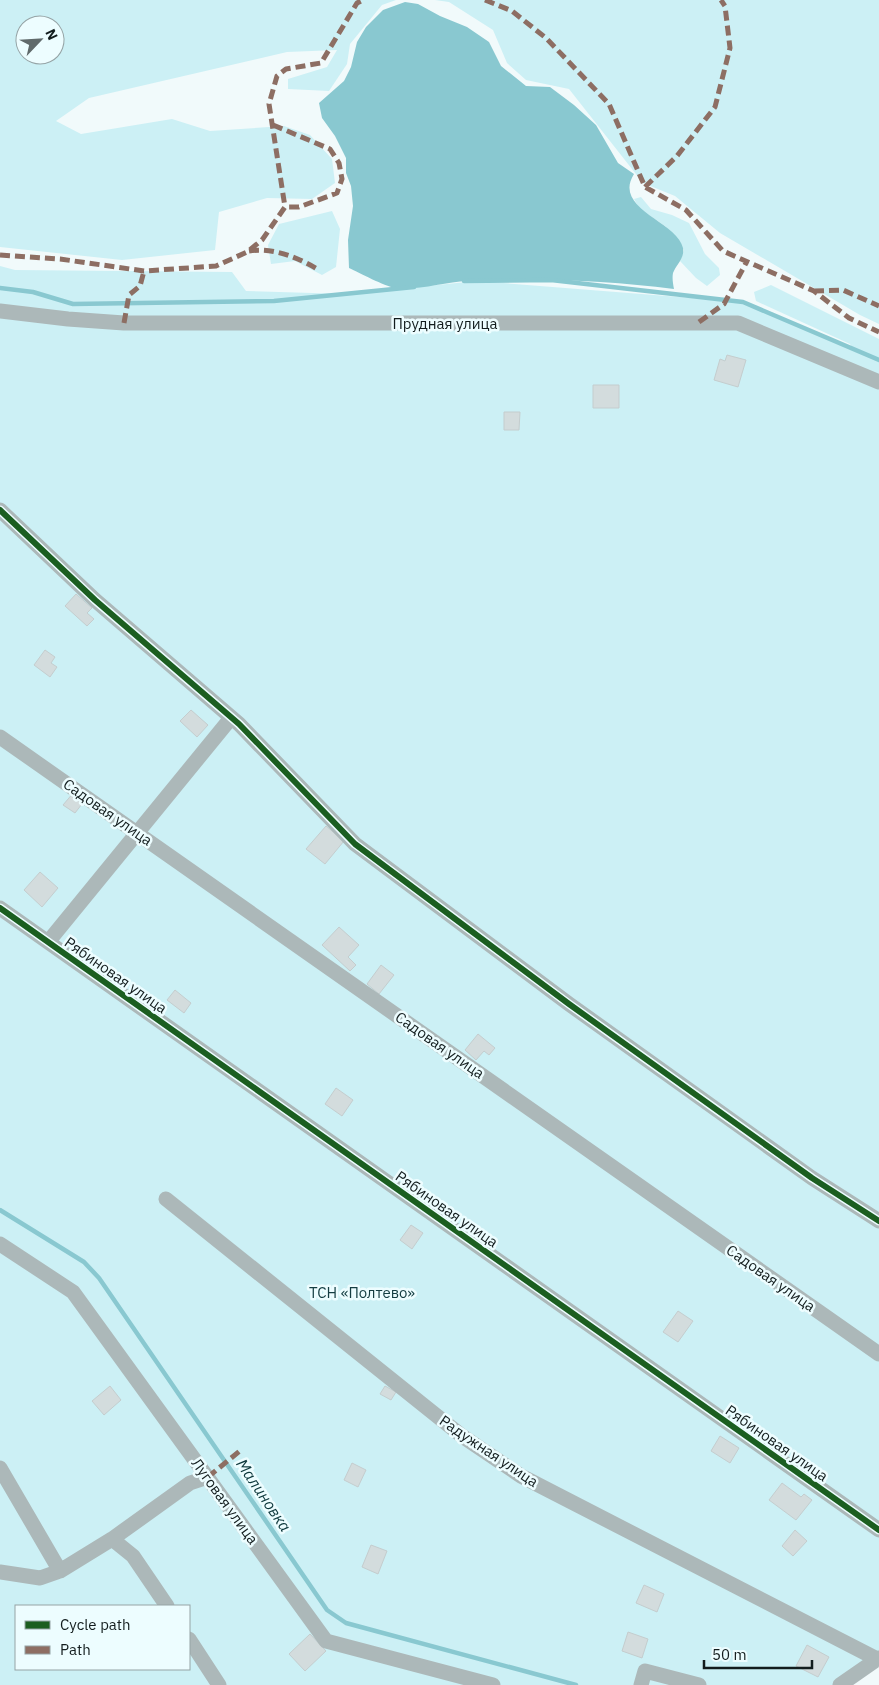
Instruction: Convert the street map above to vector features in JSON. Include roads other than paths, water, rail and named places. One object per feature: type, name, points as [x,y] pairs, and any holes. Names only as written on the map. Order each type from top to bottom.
[{"type":"street","name":"Прудная улица","points":[[0,311],[124,323],[738,323],[879,382]]},
{"type":"street","points":[[0,510],[95,600],[231,718],[355,844],[569,1004],[812,1178],[879,1221]]},
{"type":"street","points":[[48,942],[231,718]]},
{"type":"street","name":"Садовая улица","points":[[0,736],[879,1354]]},
{"type":"street","name":"Рябиновая улица","points":[[0,908],[879,1530]]},
{"type":"street","name":"Радужная улица","points":[[166,1199],[462,1436],[521,1476],[878,1659]]},
{"type":"street","name":"Луговая улица","points":[[0,1244],[73,1292],[326,1641],[493,1685]]},
{"type":"street","points":[[0,1468],[60,1571]]},
{"type":"street","points":[[0,1572],[40,1578],[60,1571],[112,1539],[190,1483],[208,1477]]},
{"type":"street","points":[[112,1539],[133,1556],[166,1605]]},
{"type":"street","points":[[190,1641],[219,1685]]},
{"type":"street","points":[[840,1685],[878,1659]]},
{"type":"street","points":[[641,1685],[645,1671],[699,1685]]},
{"type":"water","points":[[405,2],[418,4],[440,16],[467,27],[489,42],[501,66],[526,86],[550,87],[596,125],[618,163],[634,174],[630,186],[632,197],[638,206],[670,230],[683,248],[682,258],[673,273],[674,289],[571,280],[519,280],[467,281],[403,289],[385,285],[349,268],[348,240],[353,206],[351,186],[346,173],[346,158],[335,136],[322,118],[319,103],[344,81],[351,67],[357,42],[366,27],[383,10]]},
{"type":"waterway","points":[[464,281],[551,280],[743,302],[879,360]]},
{"type":"waterway","points":[[0,288],[33,292],[73,304],[274,301],[414,287]]},
{"type":"waterway","name":"Малиновка","points":[[0,1210],[84,1262],[99,1278],[327,1610],[346,1623],[576,1685]]},
{"type":"park label","name":"ТСН «Полтево»","points":[[362,1292]]}]
